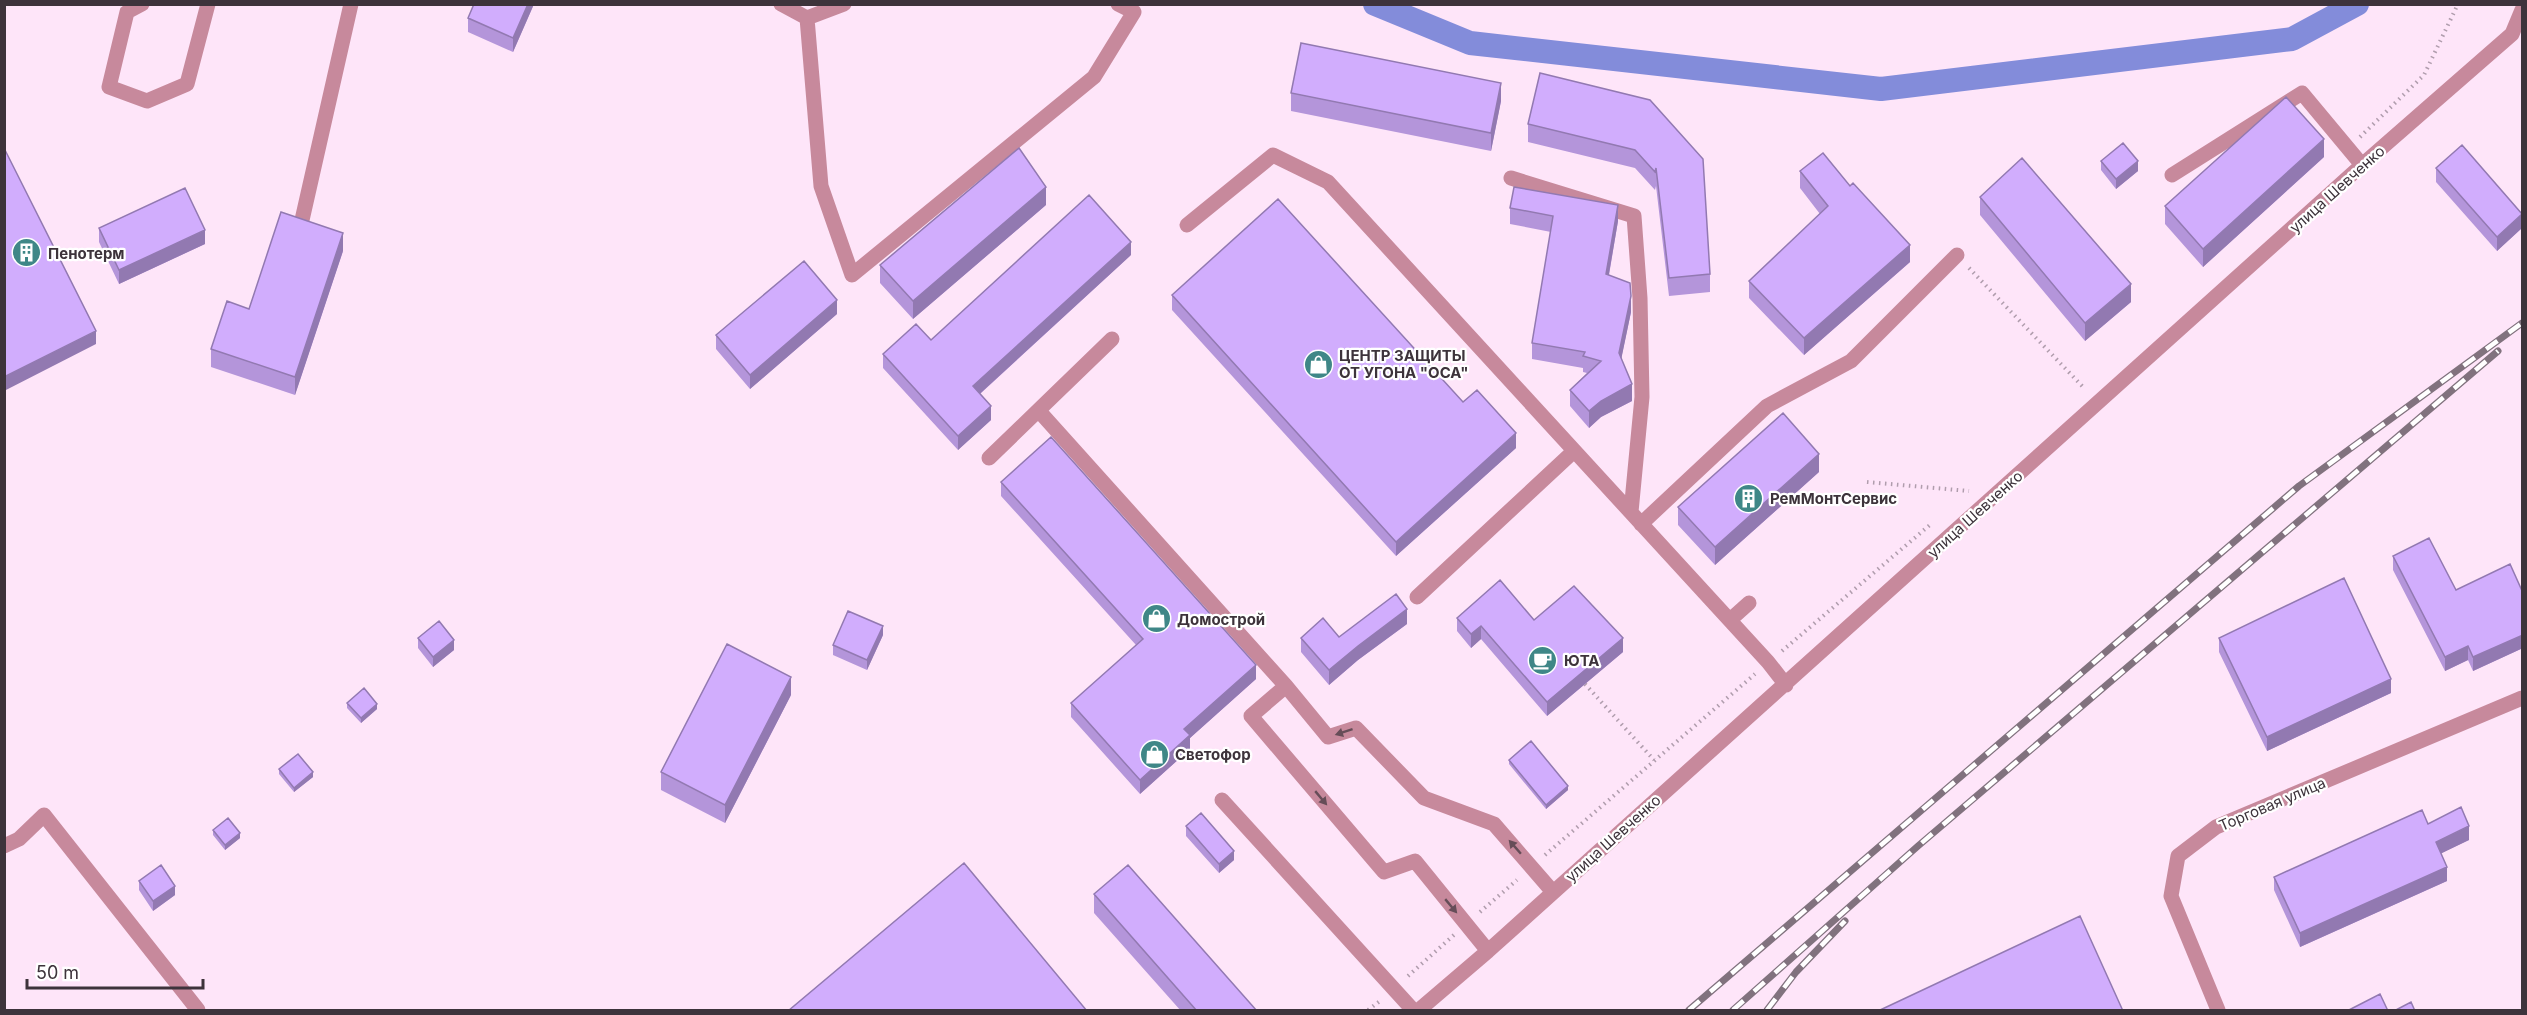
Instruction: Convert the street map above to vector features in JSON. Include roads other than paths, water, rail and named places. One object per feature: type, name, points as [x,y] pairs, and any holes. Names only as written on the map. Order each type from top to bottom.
[{"type":"street","points":[[142,4],[126,12],[109,87],[147,100],[187,84],[208,4]]},
{"type":"street","points":[[302,219],[351,4]]},
{"type":"street","points":[[781,4],[807,18],[844,4]]},
{"type":"street","points":[[807,18],[821,186],[852,275],[1094,77],[1134,12],[1118,4]]},
{"type":"street","name":"улица Шевченко","points":[[1419,1011],[1786,685],[2362,165],[2517,38],[2523,10]]},
{"type":"street","points":[[2172,175],[2302,93],[2362,165]]},
{"type":"street","points":[[1187,225],[1273,155],[1328,182],[1730,620],[1786,685]]},
{"type":"street","points":[[1511,178],[1634,216],[1640,298],[1642,397],[1636,518]]},
{"type":"street","points":[[1636,518],[1767,406],[1851,362],[1957,255]]},
{"type":"street","points":[[989,458],[1112,339]]},
{"type":"street","points":[[1039,411],[1286,686],[1328,737],[1356,728],[1424,798],[1494,824],[1553,892]]},
{"type":"street","points":[[1417,597],[1575,451]]},
{"type":"street","points":[[1730,620],[1749,603]]},
{"type":"street","points":[[1286,686],[1251,716],[1384,872],[1414,861],[1488,951]]},
{"type":"street","name":"Торговая улица","points":[[2218,1011],[2171,896],[2178,856],[2216,827],[2523,698]]},
{"type":"street","points":[[1222,800],[1413,1011]]},
{"type":"street","points":[[4,846],[19,839],[45,815],[198,1011]]},
{"type":"waterway","points":[[1375,4],[1470,43],[1881,89],[2292,39],[2357,4]]},
{"type":"railway","points":[[1689,1010],[2299,486],[2522,323]]},
{"type":"railway","points":[[1733,1010],[1918,846],[2498,351]]},
{"type":"railway","points":[[1767,1010],[1796,972],[1845,921]]},
{"type":"place","name":"Пенотерм","points":[[27,253]]},
{"type":"place","name":"ЦЕНТР ЗАЩИТЫ ОТ УГОНА \"ОСА\"","points":[[1318,364]]},
{"type":"place","name":"РемМонтСервис","points":[[1749,498]]},
{"type":"place","name":"Домострой","points":[[1156,619]]},
{"type":"place","name":"ЮТА","points":[[1543,660]]},
{"type":"place","name":"Светофор","points":[[1154,754]]}]
